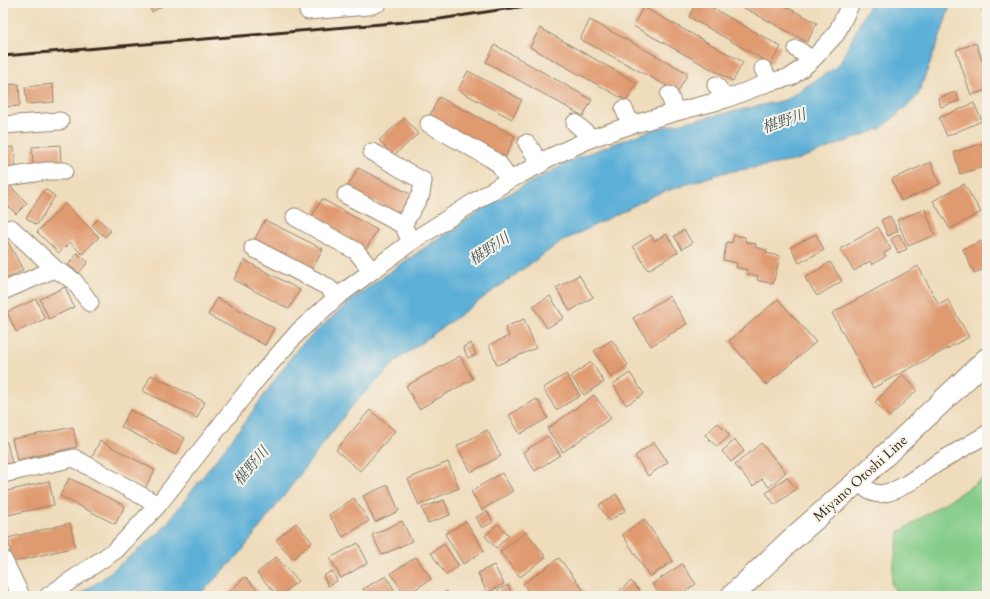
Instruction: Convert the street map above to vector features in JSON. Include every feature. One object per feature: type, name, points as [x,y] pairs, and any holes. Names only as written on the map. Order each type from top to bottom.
[{"type":"main road","name":"Miyano Otoshi Line","points":[[732,596],[791,540],[858,481],[987,359]]},
{"type":"street","points":[[308,11],[368,6],[378,3]]},
{"type":"street","points":[[48,596],[116,550],[158,505],[261,375],[299,331],[338,296],[411,242],[508,180],[541,164],[540,162],[592,138],[676,112],[721,92],[767,75],[791,77],[812,60],[836,34],[851,3]]},
{"type":"street","points":[[797,49],[812,60]]},
{"type":"street","points":[[669,95],[676,112]]},
{"type":"street","points":[[624,109],[631,125]]},
{"type":"street","points":[[3,125],[60,121]]},
{"type":"street","points":[[575,123],[592,138]]},
{"type":"street","points":[[429,124],[499,164],[508,180]]},
{"type":"street","points":[[527,143],[540,162]]},
{"type":"street","points":[[372,152],[423,181],[421,194],[403,224]]},
{"type":"street","points":[[3,178],[46,171],[64,171]]},
{"type":"street","points":[[346,195],[403,224],[411,242]]},
{"type":"street","points":[[295,217],[356,251],[372,271]]},
{"type":"street","points":[[3,231],[10,228],[55,269],[74,281],[90,303]]},
{"type":"street","points":[[253,248],[326,286],[338,296]]},
{"type":"street","points":[[3,291],[55,269]]},
{"type":"street","points":[[858,481],[866,490],[872,493],[884,494],[906,484],[955,452],[987,434]]},
{"type":"street","points":[[3,474],[74,458],[158,505]]},
{"type":"street","points":[[3,559],[21,596]]},
{"type":"green space","points":[[987,476],[987,596],[898,596],[891,583],[899,532]]},
{"type":"water","name":"椹野川","points":[[870,3],[951,3],[940,37],[917,97],[882,128],[794,161],[722,173],[657,194],[559,243],[399,359],[352,406],[239,555],[198,596],[76,596],[101,580],[160,532],[242,426],[297,349],[351,300],[405,261],[492,203],[576,158],[654,129],[785,100],[839,65]]},
{"type":"building","points":[[147,3],[168,3],[152,12]]},
{"type":"building","points":[[696,3],[704,3],[781,47],[771,64],[689,17]]},
{"type":"building","points":[[779,3],[817,23],[807,42],[737,4]]},
{"type":"building","points":[[982,3],[987,3],[987,17],[982,10],[985,8]]},
{"type":"building","points":[[643,7],[743,62],[733,81],[633,26]]},
{"type":"building","points":[[590,20],[688,73],[678,92],[580,39]]},
{"type":"building","points":[[540,28],[637,83],[627,101],[530,47]]},
{"type":"building","points":[[976,43],[987,75],[987,90],[971,95],[956,50]]},
{"type":"building","points":[[495,45],[592,100],[583,116],[486,62]]},
{"type":"building","points":[[468,71],[522,100],[512,119],[458,90]]},
{"type":"building","points":[[19,84],[20,106],[3,107],[3,85]]},
{"type":"building","points":[[53,84],[54,102],[27,104],[25,87]]},
{"type":"building","points":[[956,92],[959,101],[941,107],[938,98]]},
{"type":"building","points":[[439,97],[515,136],[505,158],[428,119]]},
{"type":"building","points":[[974,103],[982,121],[947,136],[939,118]]},
{"type":"building","points":[[405,118],[418,134],[393,156],[379,140]]},
{"type":"building","points":[[987,142],[987,166],[960,174],[954,152]]},
{"type":"building","points":[[60,145],[61,166],[33,168],[32,147]]},
{"type":"building","points":[[14,147],[16,171],[3,172],[3,148]]},
{"type":"building","points":[[931,162],[940,184],[901,201],[892,179]]},
{"type":"building","points":[[358,168],[414,196],[403,216],[347,188]]},
{"type":"building","points":[[8,184],[27,203],[16,214],[3,201],[3,189]]},
{"type":"building","points":[[964,184],[981,212],[950,229],[933,201]]},
{"type":"building","points":[[45,189],[55,196],[37,225],[26,218]]},
{"type":"building","points":[[322,199],[377,230],[366,249],[311,218]]},
{"type":"building","points":[[65,204],[99,237],[82,254],[70,242],[59,253],[37,232]]},
{"type":"building","points":[[925,209],[935,235],[908,246],[897,220]]},
{"type":"building","points":[[890,216],[898,231],[888,236],[881,220]]},
{"type":"building","points":[[98,219],[111,231],[105,237],[92,225]]},
{"type":"building","points":[[265,220],[323,249],[312,270],[254,240]]},
{"type":"building","points":[[878,227],[891,249],[884,253],[886,256],[872,265],[870,261],[854,271],[840,249]]},
{"type":"building","points":[[684,230],[692,243],[682,249],[674,236]]},
{"type":"building","points":[[666,234],[678,252],[648,270],[633,246],[651,235],[654,241]]},
{"type":"building","points":[[816,234],[824,250],[799,263],[791,247]]},
{"type":"building","points":[[899,234],[907,249],[898,253],[891,239]]},
{"type":"building","points":[[734,235],[745,237],[745,241],[756,244],[755,247],[767,250],[766,253],[780,256],[773,284],[757,280],[758,276],[746,274],[747,270],[736,267],[737,263],[723,260],[727,242],[732,243]]},
{"type":"building","points":[[987,239],[987,268],[974,273],[963,249]]},
{"type":"building","points":[[7,240],[23,270],[3,280],[3,243]]},
{"type":"building","points":[[77,253],[88,262],[79,273],[68,265]]},
{"type":"building","points":[[244,260],[300,290],[289,309],[234,280]]},
{"type":"building","points":[[830,262],[842,281],[817,296],[805,278]]},
{"type":"building","points":[[918,266],[939,305],[948,300],[969,337],[873,388],[832,313]]},
{"type":"building","points":[[579,275],[593,297],[570,311],[556,288]]},
{"type":"building","points":[[65,287],[74,307],[49,319],[40,299]]},
{"type":"building","points":[[550,296],[564,318],[547,328],[533,306]]},
{"type":"building","points":[[669,296],[687,324],[651,346],[633,318]]},
{"type":"building","points":[[217,298],[274,328],[265,345],[208,315]]},
{"type":"building","points":[[36,299],[45,319],[16,332],[7,312]]},
{"type":"building","points":[[778,299],[816,342],[766,385],[729,341]]},
{"type":"building","points":[[524,319],[536,348],[497,365],[489,345],[509,336],[505,327]]},
{"type":"building","points":[[612,340],[628,365],[611,377],[594,351]]},
{"type":"building","points":[[471,343],[476,355],[468,358],[463,347]]},
{"type":"building","points":[[460,356],[473,379],[419,409],[406,386]]},
{"type":"building","points":[[591,362],[604,382],[584,395],[571,376]]},
{"type":"building","points":[[630,373],[644,394],[626,405],[613,384]]},
{"type":"building","points":[[566,374],[580,396],[556,410],[543,388]]},
{"type":"building","points":[[151,375],[205,402],[197,418],[143,391]]},
{"type":"building","points":[[903,375],[917,390],[889,417],[875,402]]},
{"type":"building","points":[[594,395],[611,418],[563,452],[547,429]]},
{"type":"building","points":[[537,399],[548,418],[520,434],[509,415]]},
{"type":"building","points":[[130,410],[185,438],[176,455],[121,427]]},
{"type":"building","points":[[370,410],[395,431],[360,471],[336,450]]},
{"type":"building","points":[[718,423],[730,435],[717,447],[705,435]]},
{"type":"building","points":[[73,427],[77,447],[17,460],[12,439]]},
{"type":"building","points":[[487,430],[501,456],[471,472],[457,446]]},
{"type":"building","points":[[548,436],[560,455],[535,471],[523,452]]},
{"type":"building","points":[[735,440],[744,451],[731,462],[722,451]]},
{"type":"building","points":[[100,441],[155,470],[145,488],[91,459]]},
{"type":"building","points":[[7,442],[12,463],[3,465],[3,443]]},
{"type":"building","points":[[654,442],[668,462],[648,476],[635,456]]},
{"type":"building","points":[[761,443],[786,472],[769,487],[762,479],[753,486],[735,465]]},
{"type":"building","points":[[448,462],[459,488],[419,505],[408,479]]},
{"type":"building","points":[[502,473],[513,491],[482,510],[471,491]]},
{"type":"building","points":[[787,477],[796,489],[775,505],[766,493]]},
{"type":"building","points":[[69,478],[125,506],[115,524],[60,496]]},
{"type":"building","points":[[49,481],[54,505],[3,516],[3,492]]},
{"type":"building","points":[[388,485],[399,511],[375,522],[363,496]]},
{"type":"building","points":[[616,494],[626,510],[609,521],[599,505]]},
{"type":"building","points":[[354,498],[369,521],[343,537],[329,515]]},
{"type":"building","points":[[444,500],[450,515],[428,523],[422,508]]},
{"type":"building","points":[[487,511],[493,522],[482,528],[476,517]]},
{"type":"building","points":[[644,519],[673,561],[650,577],[622,534]]},
{"type":"building","points":[[402,521],[412,541],[382,555],[372,535]]},
{"type":"building","points":[[466,521],[484,551],[463,564],[445,534]]},
{"type":"building","points":[[70,523],[75,547],[13,562],[8,538]]},
{"type":"building","points":[[296,523],[312,542],[293,559],[276,540]]},
{"type":"building","points":[[498,524],[509,535],[496,548],[485,536]]},
{"type":"building","points":[[526,532],[546,557],[520,577],[500,552]]},
{"type":"building","points":[[358,543],[368,563],[341,578],[330,558]]},
{"type":"building","points":[[444,544],[459,566],[446,575],[431,553]]},
{"type":"building","points":[[276,557],[298,581],[280,596],[278,596],[257,573]]},
{"type":"building","points":[[416,557],[431,579],[405,596],[391,573]]},
{"type":"building","points":[[559,558],[588,596],[532,596],[523,584]]},
{"type":"building","points":[[682,564],[696,584],[678,596],[661,596],[652,584]]},
{"type":"building","points":[[494,565],[504,584],[487,593],[478,573]]},
{"type":"building","points":[[332,571],[337,581],[328,586],[323,576]]},
{"type":"building","points":[[386,576],[398,596],[367,596],[363,589]]},
{"type":"building","points":[[245,577],[263,596],[229,596],[227,594]]},
{"type":"building","points":[[631,581],[644,596],[614,596]]},
{"type":"building","points":[[508,585],[512,595],[501,596],[498,590]]},
{"type":"building","points":[[447,591],[449,596],[438,596]]},
{"type":"railway","points":[[3,56],[440,19],[545,3]]}]
